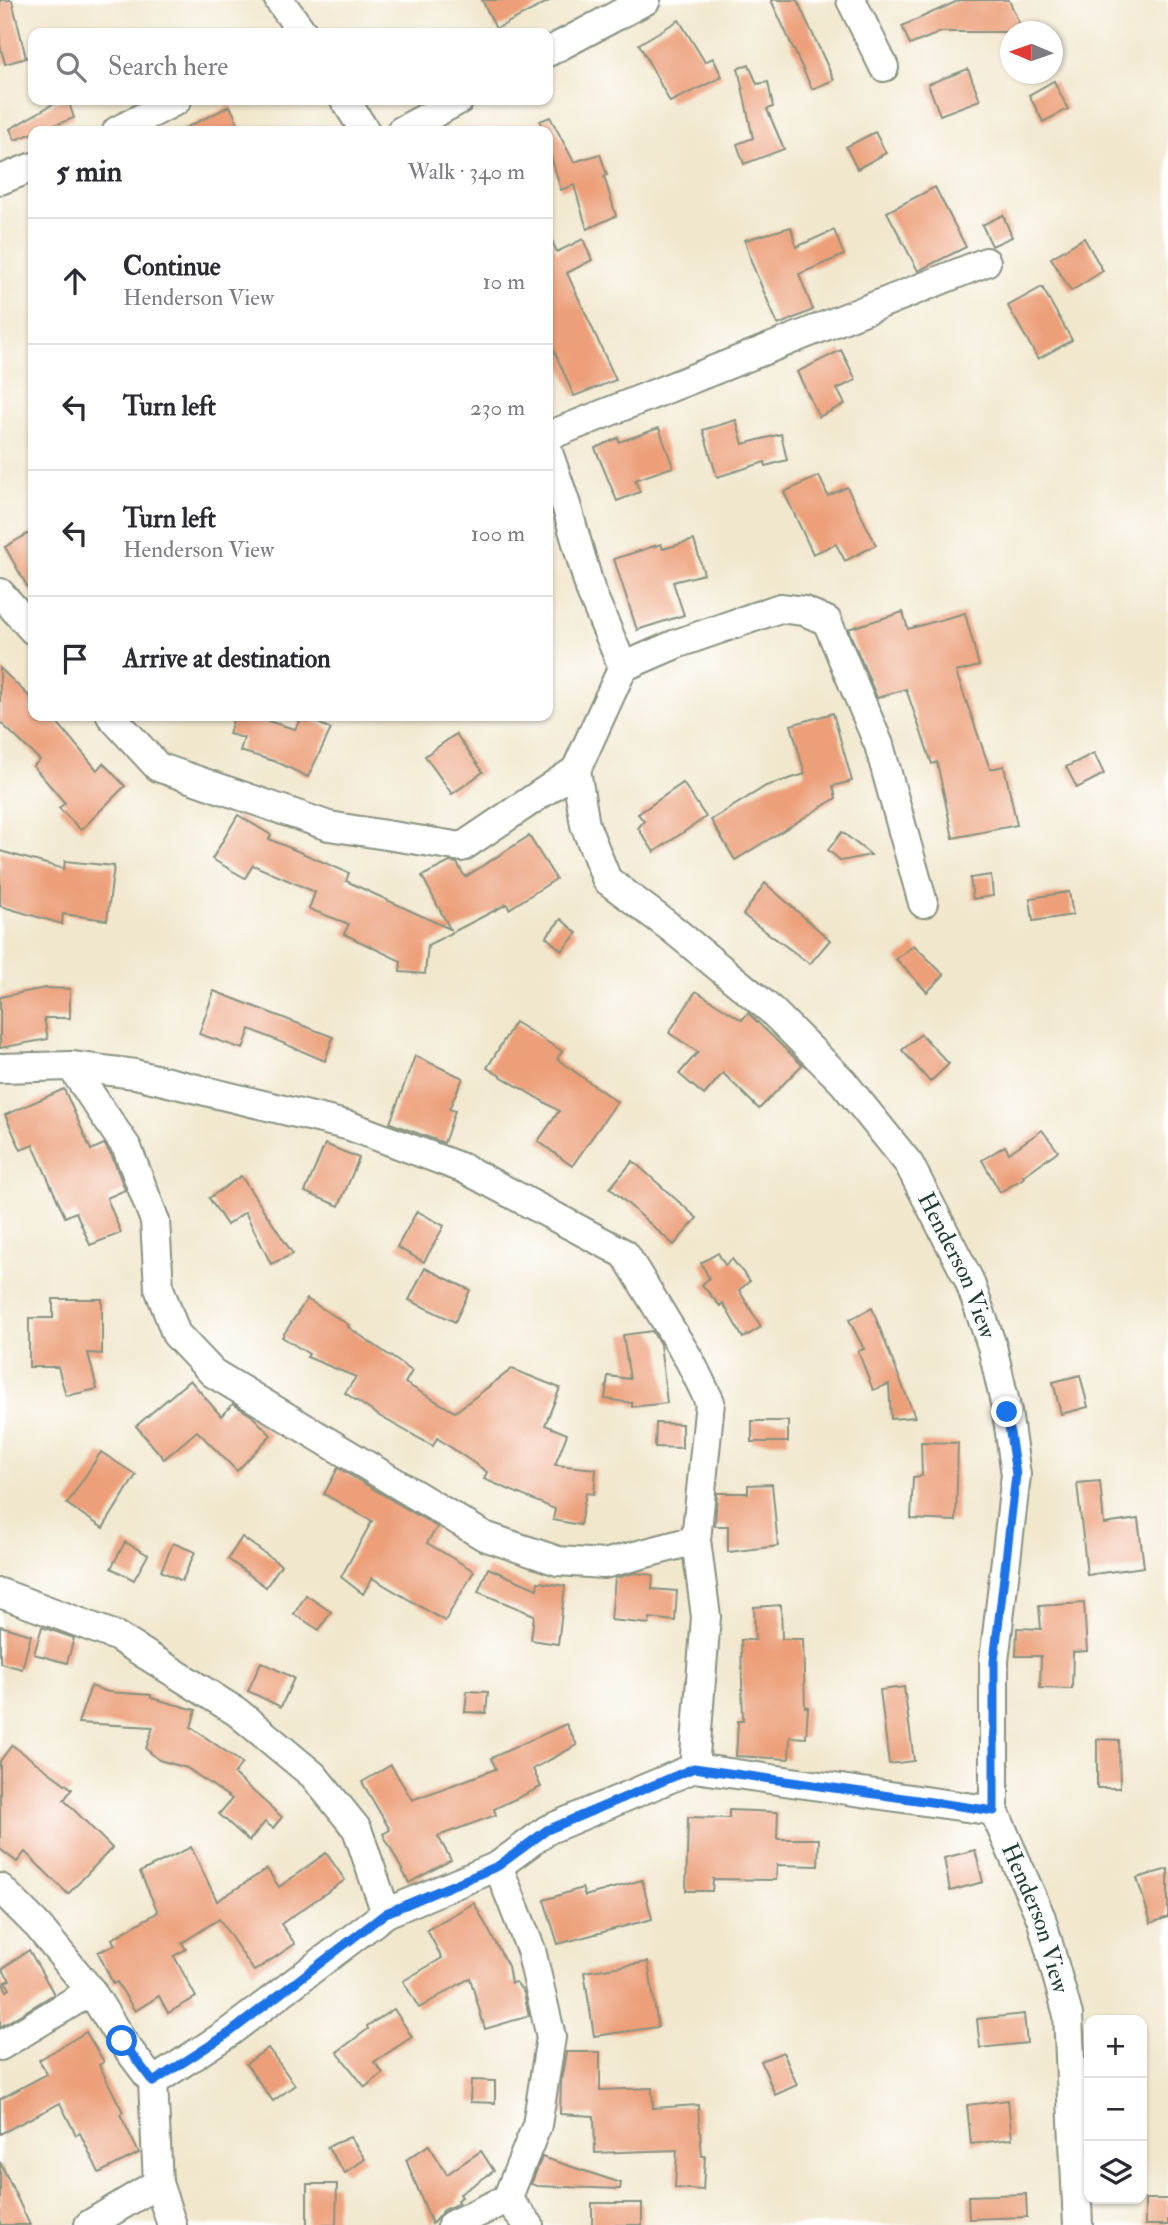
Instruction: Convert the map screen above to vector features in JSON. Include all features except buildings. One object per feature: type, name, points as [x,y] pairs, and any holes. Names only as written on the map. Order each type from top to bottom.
[{"type":"street","points":[[278,0],[299,28]]},
{"type":"street","points":[[553,49],[646,0]]},
{"type":"street","points":[[851,0],[884,67]]},
{"type":"street","points":[[127,126],[167,105]]},
{"type":"street","points":[[348,105],[362,126]]},
{"type":"street","points":[[410,126],[450,105]]},
{"type":"street","points":[[0,180],[28,169]]},
{"type":"street","points":[[553,434],[986,262]]},
{"type":"street","points":[[553,467],[591,592],[623,667]]},
{"type":"street","points":[[0,593],[28,624]]},
{"type":"street","points":[[116,721],[158,767],[329,826],[462,846],[576,770],[623,667],[676,644],[780,608],[804,611],[827,621],[879,745],[923,903]]},
{"type":"street","name":"Henderson View","points":[[576,770],[584,825],[607,880],[670,927],[771,1010],[843,1082],[909,1164],[969,1280],[992,1346],[1007,1412],[1016,1475],[994,1661],[994,1811],[1041,1918],[1068,2015],[1078,2225]]},
{"type":"street","points":[[0,1068],[71,1066],[135,1074],[350,1126],[465,1168],[625,1254],[690,1361],[710,1402],[696,1540],[706,1617],[694,1768]]},
{"type":"street","points":[[71,1066],[127,1148],[155,1221],[159,1288],[176,1334],[213,1373],[484,1536],[558,1561],[604,1564],[696,1540]]},
{"type":"street","points":[[0,1593],[116,1636],[237,1712],[313,1775],[357,1829],[386,1913]]},
{"type":"street","points":[[153,2082],[229,2033],[386,1913],[498,1866],[547,1830],[694,1768],[994,1811]]},
{"type":"street","points":[[452,2225],[507,2199],[537,2125],[551,2037],[531,1950],[498,1866]]},
{"type":"street","points":[[0,1888],[38,1926],[91,1991],[122,2041],[153,2082],[158,2183],[172,2225]]},
{"type":"street","points":[[0,2046],[91,1991]]},
{"type":"street","points":[[89,2225],[158,2183]]},
{"type":"street","points":[[507,2199],[529,2225]]},
{"type":"route","points":[[122,2041],[153,2082],[229,2033],[386,1913],[498,1866],[547,1830],[694,1768],[994,1811],[994,1661],[1016,1475],[1007,1412]]}]
